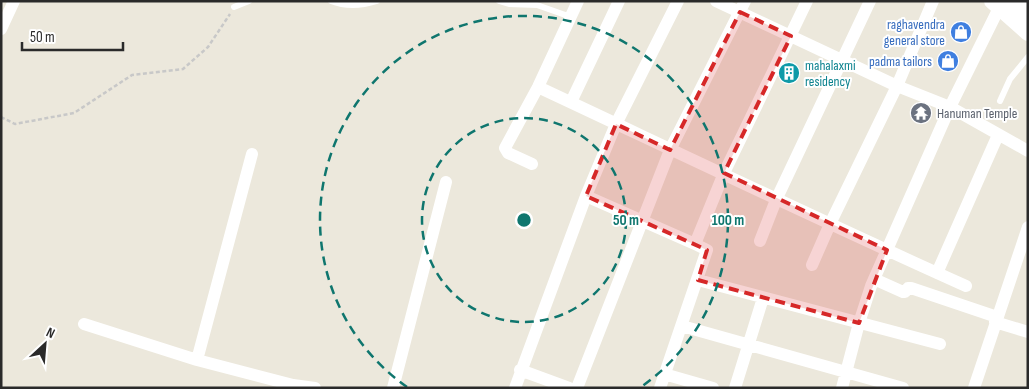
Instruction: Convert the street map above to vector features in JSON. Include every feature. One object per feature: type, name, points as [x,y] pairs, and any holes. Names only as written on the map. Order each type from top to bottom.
[{"type":"street","points":[[1,29],[14,1]]},
{"type":"street","points":[[532,164],[508,153],[505,148],[538,87],[578,1]]},
{"type":"street","points":[[571,102],[619,1]]},
{"type":"street","points":[[514,388],[586,196],[616,124],[678,1]]},
{"type":"street","points":[[716,1],[743,7],[791,36],[896,86],[950,107],[1028,150]]},
{"type":"street","points":[[695,244],[724,173],[807,1]]},
{"type":"street","points":[[760,241],[776,200],[870,1]]},
{"type":"street","points":[[812,265],[896,86],[933,1]]},
{"type":"street","points":[[1002,4],[1028,15]]},
{"type":"street","points":[[1002,4],[1028,33]]},
{"type":"street","points":[[842,388],[859,323],[874,279],[950,107],[1002,4]]},
{"type":"street","points":[[577,388],[670,150],[743,7]]},
{"type":"street","points":[[538,87],[670,150],[724,173],[776,200],[966,286]]},
{"type":"street","points":[[937,273],[998,135]]},
{"type":"street","points":[[196,360],[252,154]]},
{"type":"street","points":[[393,388],[446,182]]},
{"type":"street","points":[[586,196],[707,250],[660,388]]},
{"type":"street","points":[[974,388],[1028,227]]},
{"type":"street","points":[[874,279],[903,292],[911,288],[1028,332]]},
{"type":"street","points":[[698,280],[940,344]]},
{"type":"street","points":[[735,388],[763,298]]},
{"type":"street","points":[[84,324],[196,360],[293,385],[315,388]]},
{"type":"street","points":[[682,326],[903,388]]},
{"type":"street","points":[[520,370],[569,388]]},
{"type":"street","points":[[664,374],[713,388]]},
{"type":"lane","points":[[234,7],[249,1]]},
{"type":"lane","points":[[331,1],[341,5],[354,6],[377,1]]},
{"type":"lane","points":[[499,1],[509,4],[537,5],[571,17]]},
{"type":"lane","points":[[1000,100],[1010,79],[1028,57]]},
{"type":"path","points":[[1,117],[15,124],[74,113],[132,75],[183,69],[208,47],[234,7]]},
{"type":"highlighted area","points":[[740,12],[791,36],[724,173],[887,250],[859,323],[698,280],[707,250],[586,196],[616,124],[670,150]]},
{"type":"place","name":"raghavendra general store","points":[[961,32]]},
{"type":"place","name":"padma tailors","points":[[948,61]]},
{"type":"place","name":"mahalaxmi residency","points":[[789,73]]},
{"type":"place","name":"Hanuman Temple","points":[[921,113]]}]
